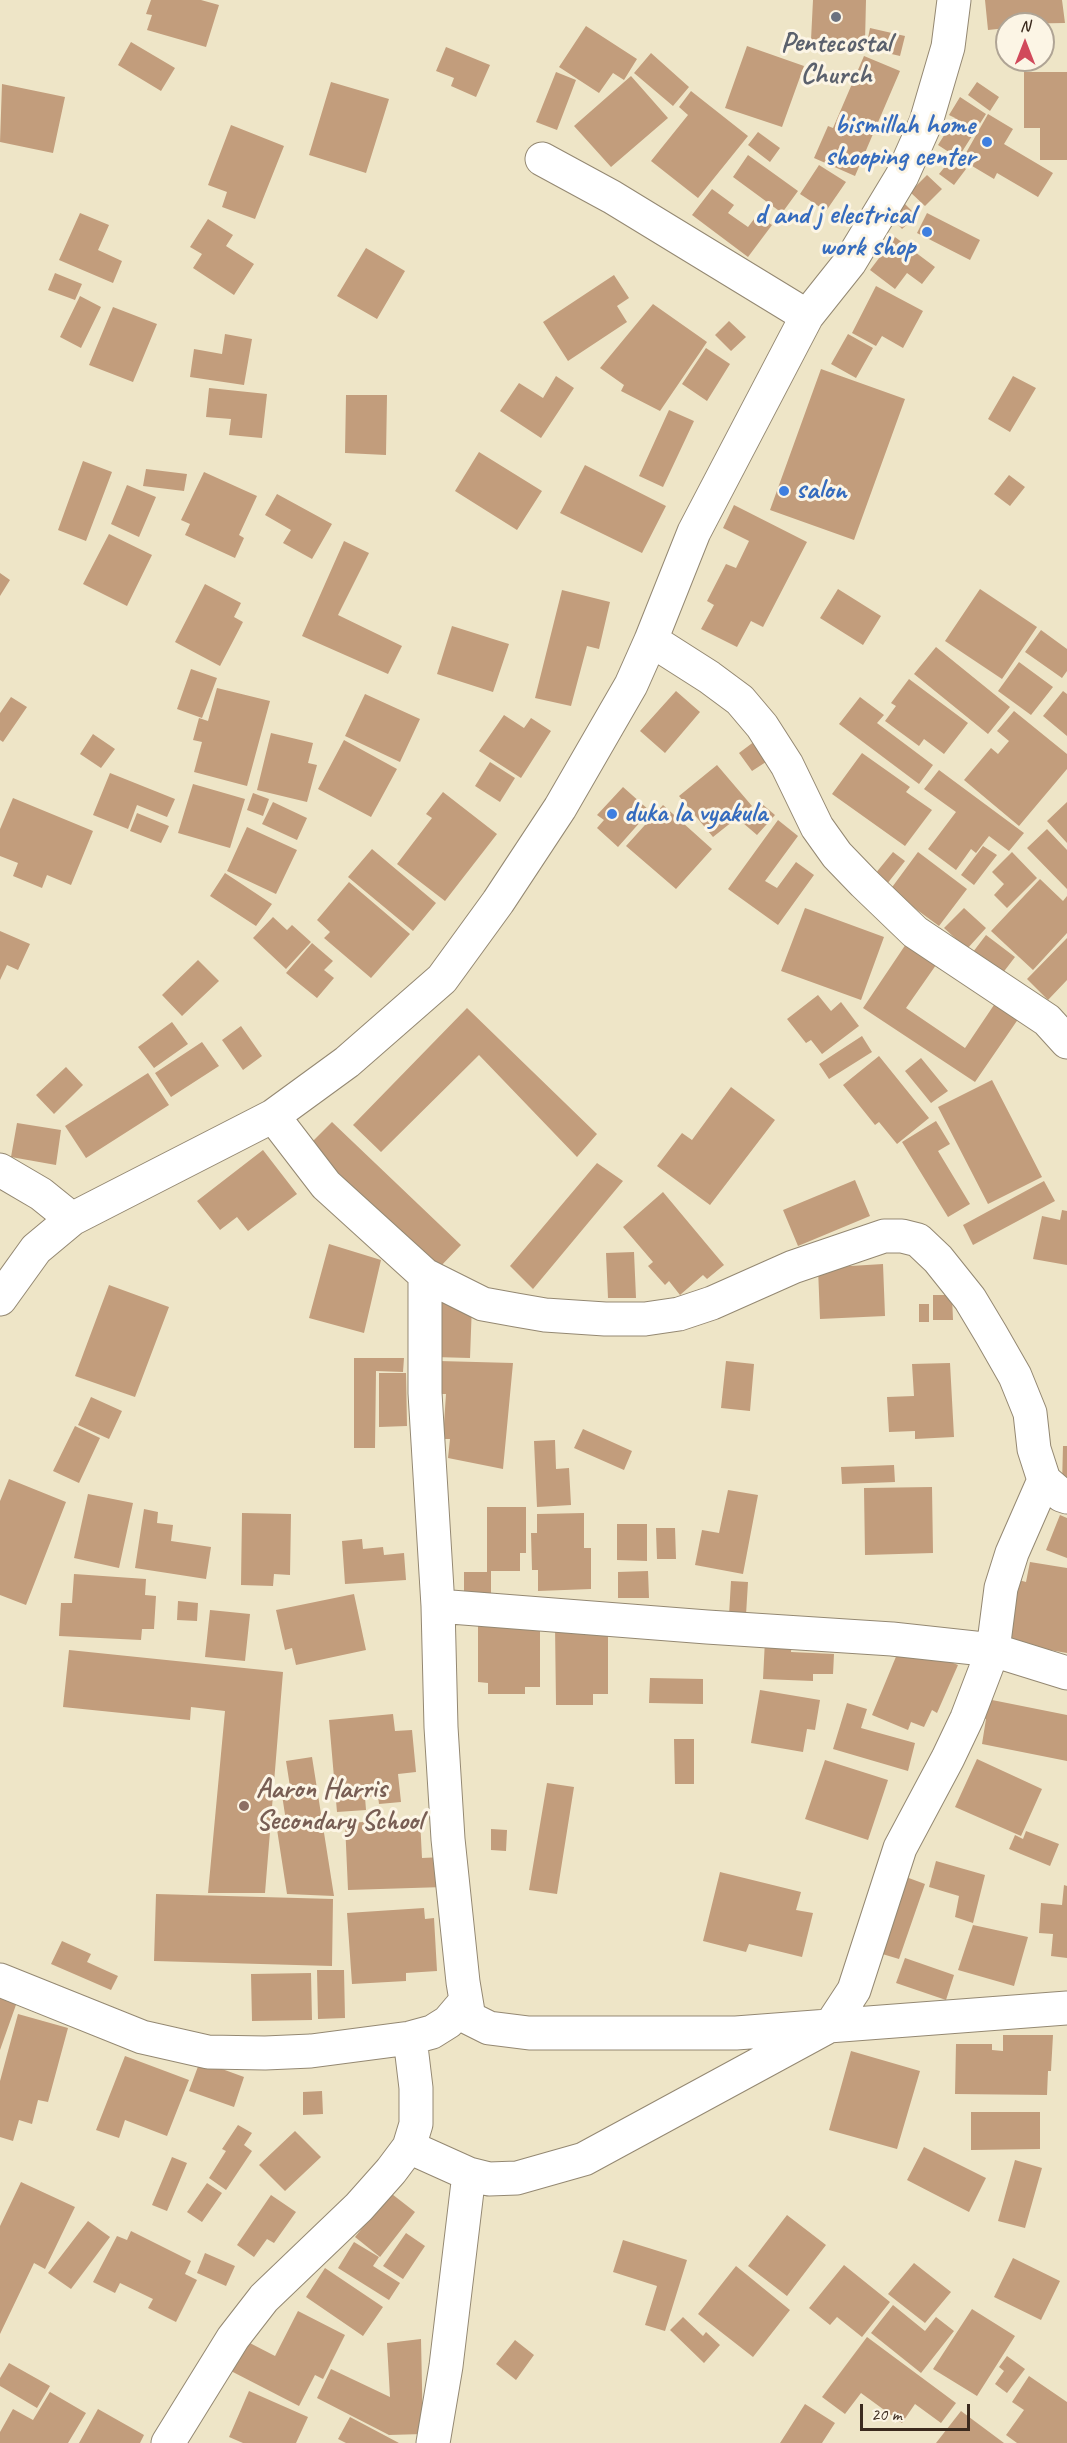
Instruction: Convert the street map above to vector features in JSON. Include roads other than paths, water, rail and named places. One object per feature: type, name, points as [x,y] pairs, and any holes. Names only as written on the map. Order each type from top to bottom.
[{"type":"street","points":[[0,1299],[36,1250],[72,1219],[273,1116],[347,1062],[442,979],[498,902],[560,808],[631,684],[694,532],[807,316],[850,262],[902,176],[929,111],[948,47],[954,0]]},
{"type":"street","points":[[542,159],[612,196],[807,316]]},
{"type":"street","points":[[651,640],[709,677],[747,709],[762,726],[787,765],[817,826],[837,855],[864,883],[915,932],[1047,1020],[1067,1042]]},
{"type":"street","points":[[273,1116],[326,1185],[425,1275],[483,1304],[575,1317],[645,1319],[678,1314],[712,1303],[793,1267],[884,1236],[902,1236],[918,1240],[938,1259],[970,1299],[1015,1376],[1030,1413],[1035,1449],[1055,1488],[1012,1553],[1001,1588],[993,1650],[967,1718],[900,1848],[854,1990],[831,2025],[584,2159],[517,2178],[489,2179],[469,2174],[409,2147]]},
{"type":"street","points":[[0,1170],[40,1194],[72,1219]]},
{"type":"street","points":[[425,1275],[425,1393],[438,1606],[441,1727],[448,1839],[465,2002],[469,2018],[489,2028],[529,2033],[736,2033],[1067,2008]]},
{"type":"street","points":[[438,1606],[892,1639],[993,1650],[1067,1673]]},
{"type":"street","points":[[0,1980],[142,2037],[208,2052],[310,2051],[410,2038],[432,2032],[448,2022],[465,2002]]},
{"type":"street","points":[[168,2443],[233,2338],[264,2298],[359,2207],[409,2147],[416,2124],[416,2088],[410,2038]]},
{"type":"street","points":[[433,2443],[446,2366],[469,2174]]},
{"type":"place","name":"Pentecostal Church","points":[[836,17]]},
{"type":"place","name":"bismillah home shooping center","points":[[987,142]]},
{"type":"place","name":"d and j electrical work shop","points":[[927,232]]},
{"type":"place","name":"salon","points":[[784,491]]},
{"type":"place","name":"duka la vyakula","points":[[612,814]]},
{"type":"place","name":"Aaron Harris Secondary School","points":[[244,1806]]}]
